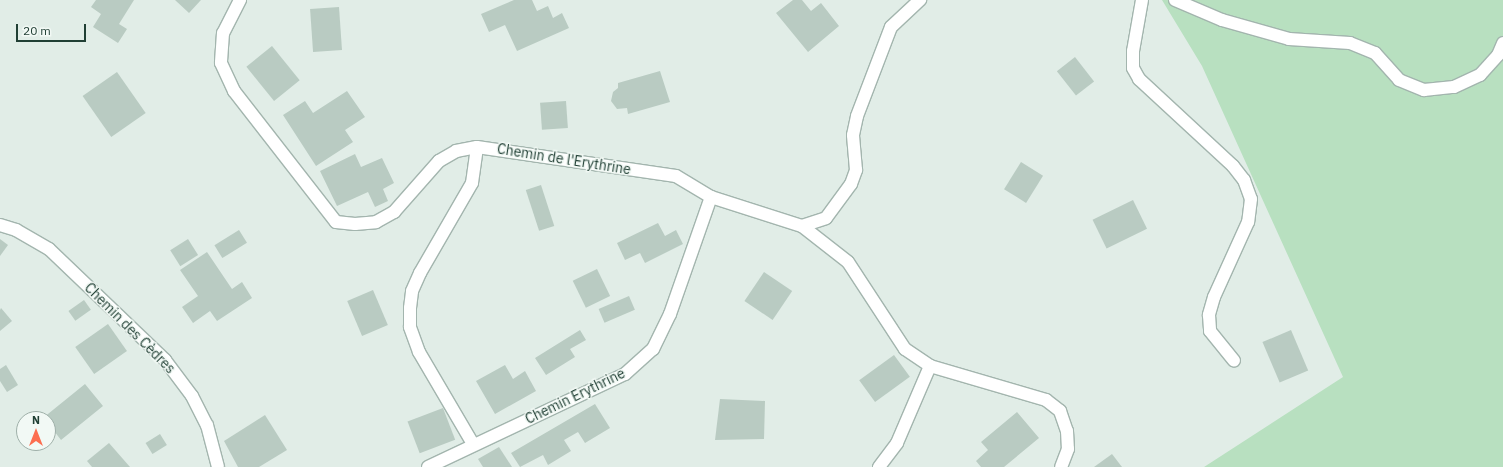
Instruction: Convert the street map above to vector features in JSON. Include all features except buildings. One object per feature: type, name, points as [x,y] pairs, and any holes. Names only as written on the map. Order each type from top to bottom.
[{"type":"street","name":"Chemin de l'Erythrine","points":[[240,0],[222,33],[221,63],[234,90],[336,222],[355,224],[376,222],[394,212],[439,161],[456,151],[477,147],[676,176],[711,197],[802,226]]},
{"type":"street","points":[[802,226],[826,218],[848,190],[856,170],[853,135],[857,116],[892,27],[920,0]]},
{"type":"street","points":[[1142,0],[1133,51],[1133,68],[1136,74],[1233,166],[1244,180],[1251,199],[1248,222],[1214,297],[1209,315],[1210,331],[1234,361]]},
{"type":"street","points":[[1174,0],[1222,20],[1289,39],[1350,43],[1376,53],[1399,80],[1424,90],[1454,87],[1480,75],[1498,55],[1503,43]]},
{"type":"street","points":[[473,444],[419,352],[410,327],[410,308],[412,291],[420,273],[472,183],[477,147]]},
{"type":"street","name":"Chemin Erythrine","points":[[428,467],[473,444],[624,374],[654,349],[670,314],[711,197]]},
{"type":"street","name":"Chemin des Cèdres","points":[[0,226],[16,230],[49,249],[165,360],[192,396],[207,425],[218,467]]},
{"type":"street","points":[[802,226],[848,262],[905,349],[930,366],[1046,400],[1060,411],[1067,431],[1068,449],[1060,467]]},
{"type":"street","points":[[879,467],[897,443],[930,366]]},
{"type":"green space","points":[[1162,0],[1503,0],[1503,467],[1204,467],[1343,377],[1202,66]]}]
